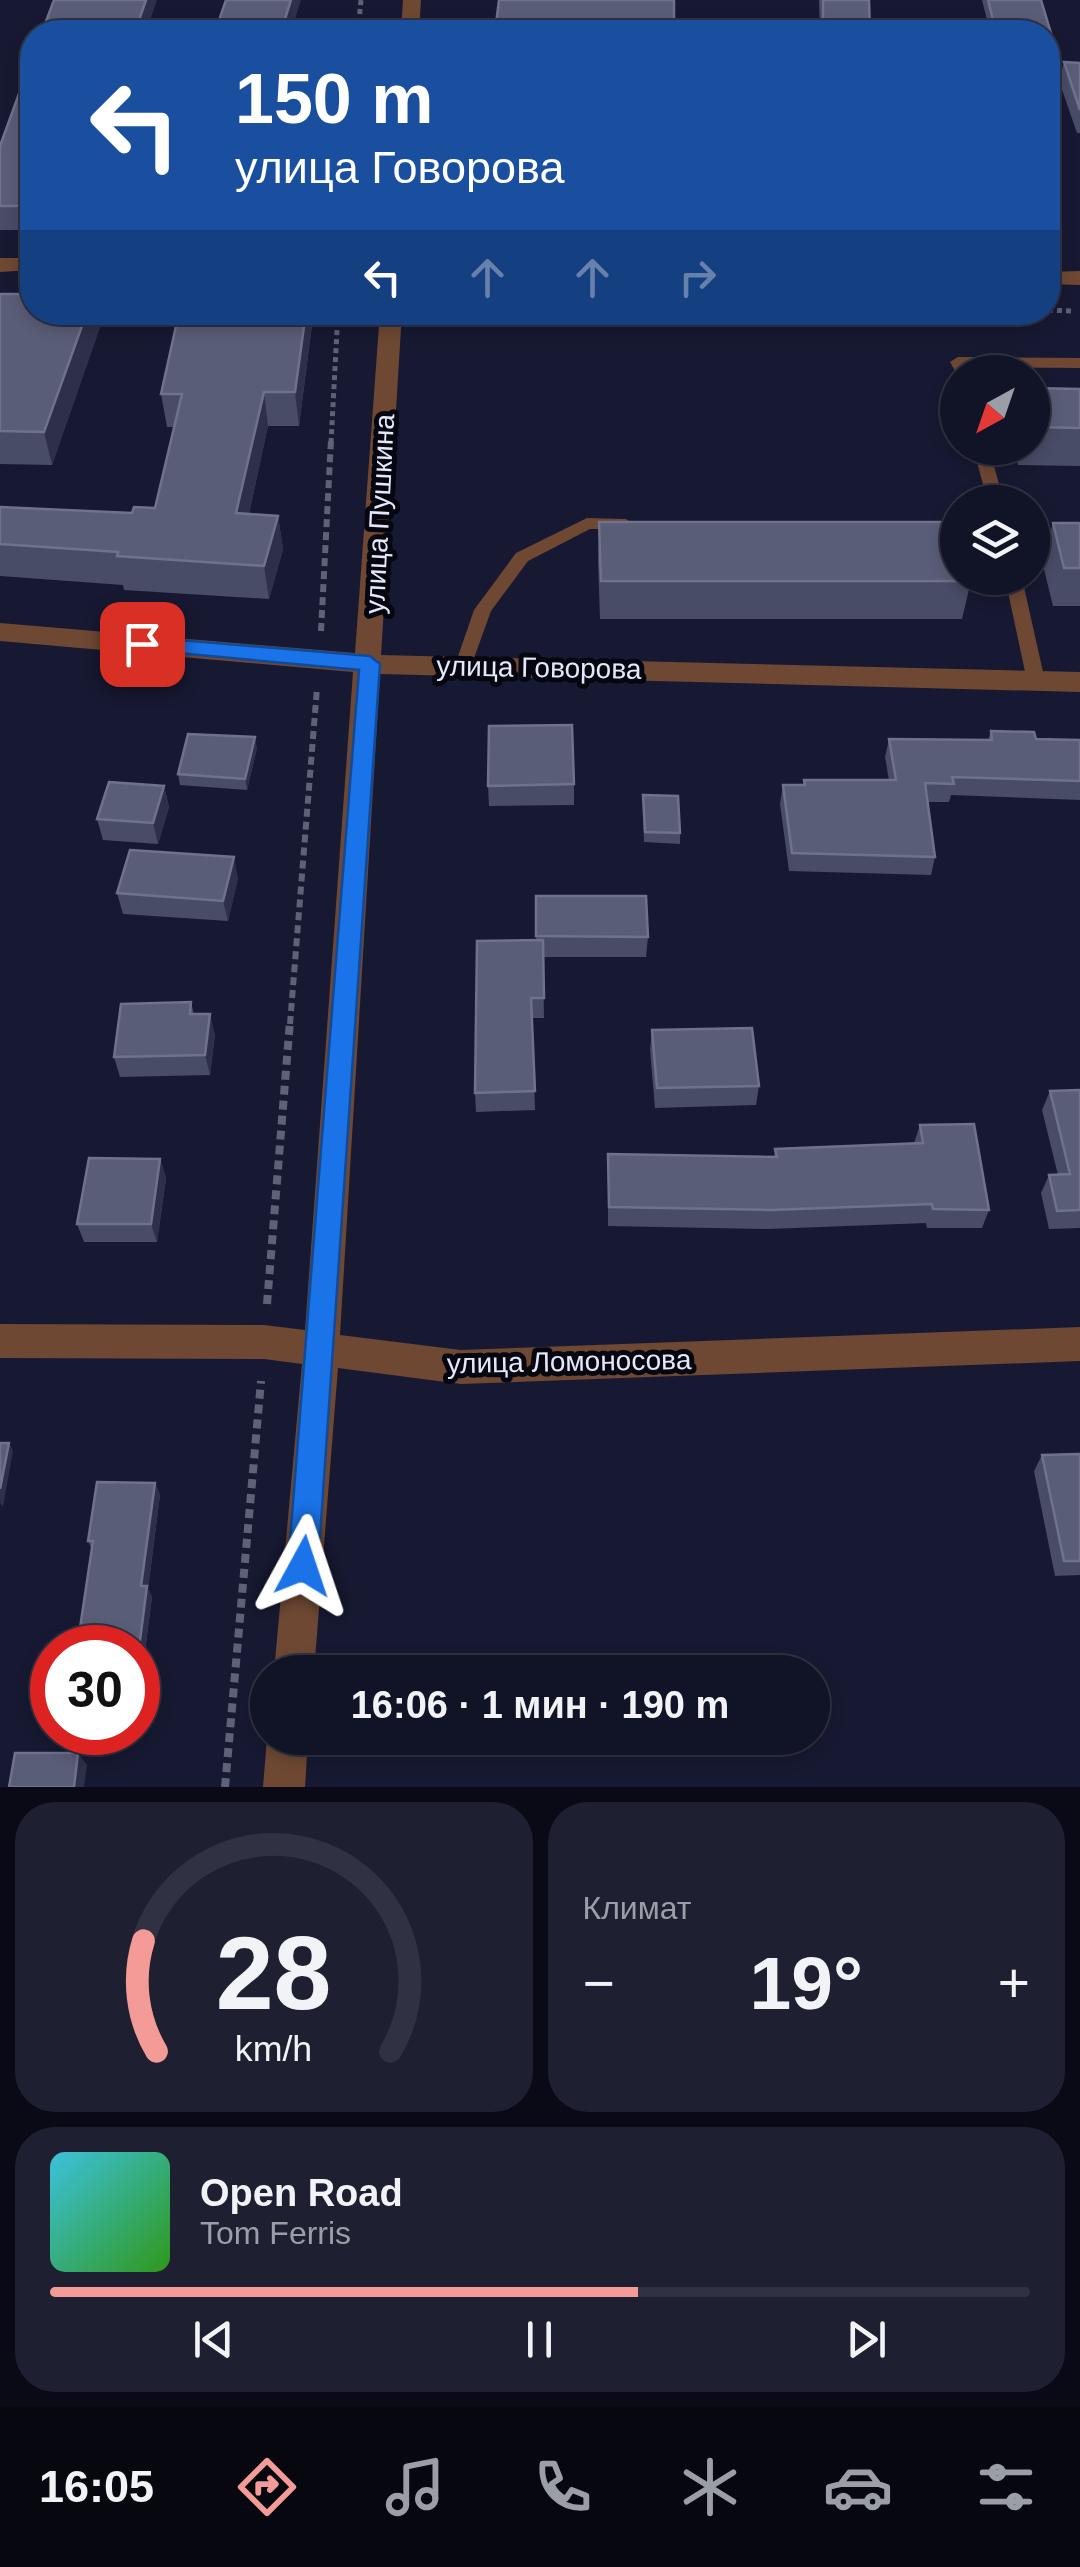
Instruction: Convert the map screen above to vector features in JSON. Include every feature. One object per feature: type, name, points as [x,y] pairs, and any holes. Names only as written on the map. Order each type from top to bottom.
[{"type":"street","name":"улица Пушкина","points":[[295,1655],[370,664],[390,325]]},
{"type":"street","name":"улица Говорова","points":[[0,632],[370,664],[1080,682]]},
{"type":"street","name":"улица Ломоносова","points":[[0,1341],[264,1342],[462,1366],[1080,1344]]},
{"type":"street","points":[[284,1787],[287,1755]]},
{"type":"lane","points":[[1050,363],[1080,363]]},
{"type":"lane","points":[[464,665],[484,610],[522,557],[587,523],[646,524]]},
{"type":"lane","points":[[1018,595],[1036,681]]},
{"type":"path","points":[[225,1787],[319,660],[337,325]]},
{"type":"building","points":[[54,0],[146,0],[139,20],[46,20]]},
{"type":"building","points":[[226,0],[291,0],[285,20],[219,20]]},
{"type":"building","points":[[499,0],[674,0],[674,20],[496,20]]},
{"type":"building","points":[[823,0],[869,0],[870,20],[823,20]]},
{"type":"building","points":[[988,0],[1041,0],[1047,20],[993,20]]},
{"type":"building","points":[[1064,62],[1080,63],[1080,110]]},
{"type":"building","points":[[20,91],[20,206],[0,206],[0,146]]},
{"type":"building","points":[[0,294],[20,294],[20,325],[82,325],[44,432],[0,431]]},
{"type":"building","points":[[176,325],[304,325],[295,392],[264,392],[236,513],[278,516],[264,566],[0,544],[0,507],[132,513],[134,507],[155,508],[182,394],[161,394]]},
{"type":"building","points":[[1050,388],[1080,389],[1080,428],[1050,427]]},
{"type":"building","points":[[599,522],[940,522],[940,581],[601,581]]},
{"type":"building","points":[[1053,523],[1080,523],[1080,568],[1064,568]]},
{"type":"building","points":[[572,725],[574,784],[488,786],[489,726]]},
{"type":"building","points":[[991,731],[1034,732],[1036,739],[1080,740],[1080,781],[952,777],[954,784],[925,783],[935,857],[792,853],[783,785],[805,785],[804,780],[896,780],[889,739],[992,740]]},
{"type":"building","points":[[188,734],[255,737],[245,779],[178,774]]},
{"type":"building","points":[[109,782],[164,786],[153,823],[97,819]]},
{"type":"building","points":[[643,795],[678,796],[680,833],[645,832]]},
{"type":"building","points":[[130,850],[234,857],[223,901],[117,893]]},
{"type":"building","points":[[536,896],[646,896],[648,937],[536,936]]},
{"type":"building","points":[[543,940],[544,998],[531,998],[535,1091],[475,1093],[477,941]]},
{"type":"building","points":[[191,1002],[190,1014],[210,1014],[205,1055],[114,1057],[121,1004]]},
{"type":"building","points":[[752,1028],[759,1086],[657,1088],[652,1030]]},
{"type":"building","points":[[1080,1090],[1080,1210],[1057,1211],[1049,1175],[1070,1174],[1050,1091]]},
{"type":"building","points":[[974,1124],[989,1210],[933,1209],[932,1204],[771,1210],[609,1207],[608,1154],[777,1157],[775,1149],[923,1143],[920,1125]]},
{"type":"building","points":[[89,1158],[160,1159],[151,1224],[77,1224]]},
{"type":"building","points":[[0,1443],[9,1443],[0,1489]]},
{"type":"building","points":[[1080,1454],[1080,1561],[1064,1561],[1042,1455]]},
{"type":"building","points":[[97,1482],[155,1483],[141,1586],[147,1586],[142,1625],[80,1625],[93,1541],[88,1541]]},
{"type":"building","points":[[15,1753],[78,1755],[74,1787],[9,1787]]},
{"type":"route","points":[[142,644],[370,664],[303,1566]]}]
